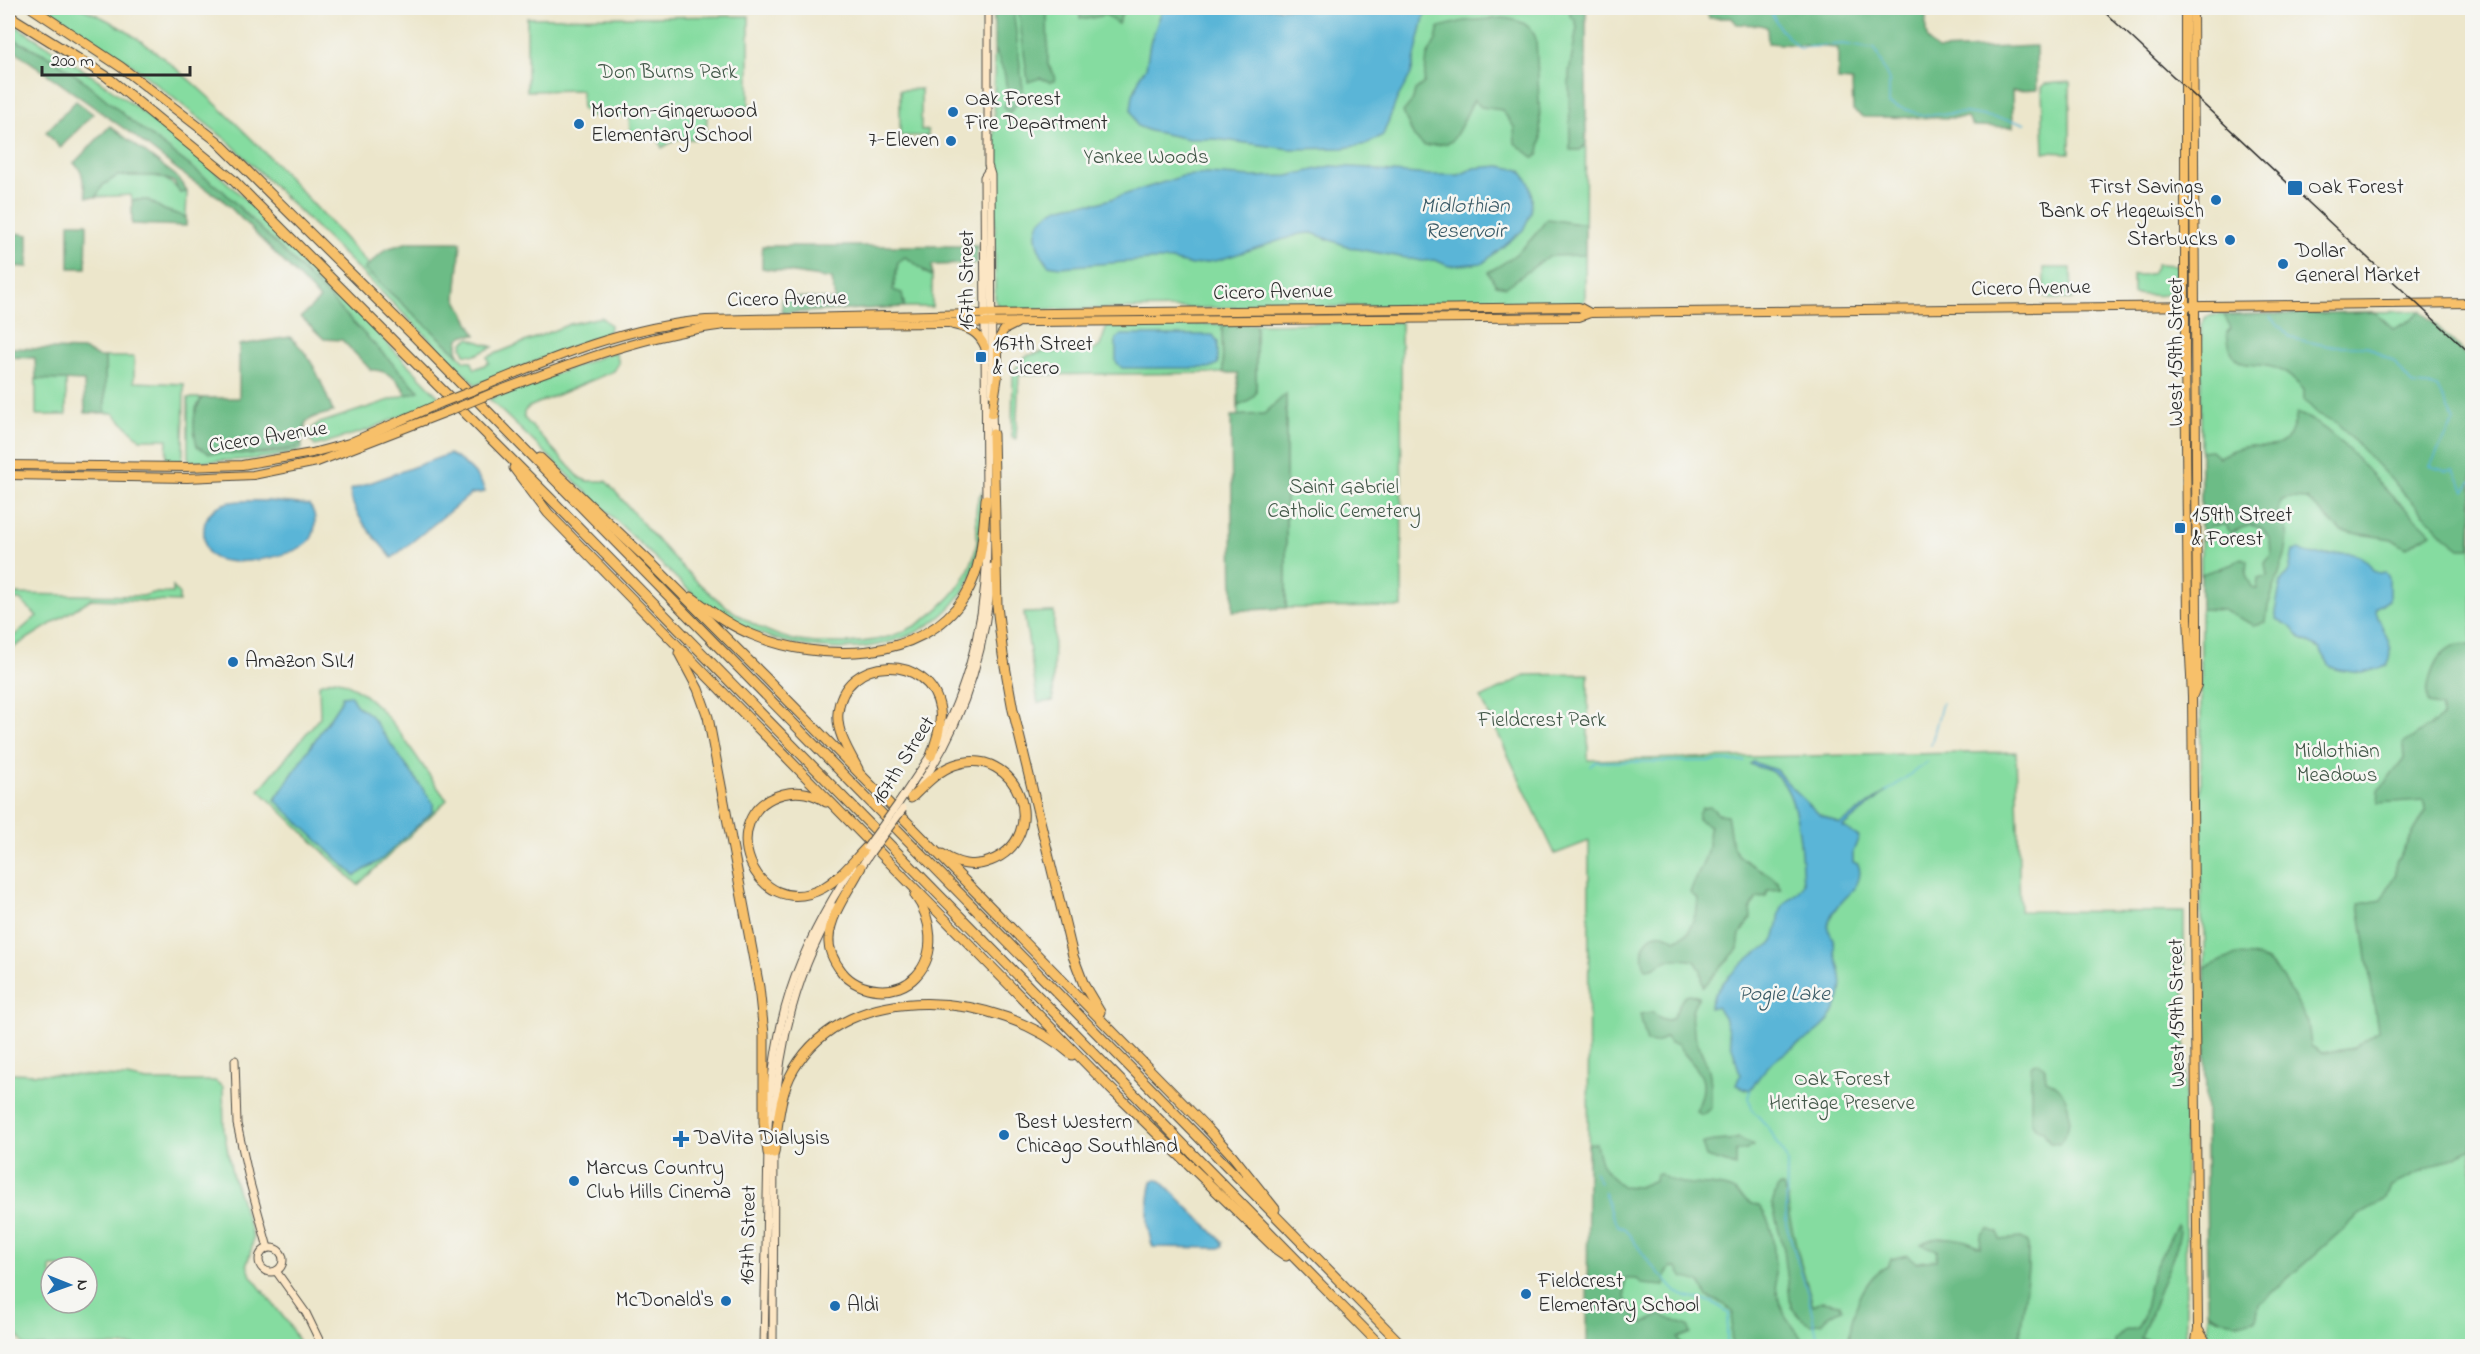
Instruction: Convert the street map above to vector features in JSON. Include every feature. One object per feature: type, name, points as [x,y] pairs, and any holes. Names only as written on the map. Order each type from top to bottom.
[{"type":"highway","points":[[32,8],[121,67],[217,141],[483,406],[1403,1347]]},
{"type":"highway","points":[[8,15],[106,76],[232,179],[509,458],[1381,1347]]},
{"type":"highway","points":[[483,406],[650,562],[1119,1038],[1232,1155],[1270,1202],[1287,1228]]},
{"type":"highway","points":[[993,434],[997,606],[1013,710],[1072,956],[1091,999],[1119,1038]]},
{"type":"highway","points":[[509,458],[520,478],[548,513],[904,878],[1023,996],[1114,1092]]},
{"type":"highway","points":[[650,562],[703,606],[751,635],[803,649],[846,652],[875,651],[922,634],[941,623],[964,597],[980,560],[986,499]]},
{"type":"highway","points":[[663,632],[683,658],[708,717],[759,987],[764,1034],[764,1122],[771,1153]]},
{"type":"highway","points":[[877,791],[858,768],[840,730],[838,712],[843,698],[849,686],[862,674],[874,668],[897,668],[918,674],[930,686],[938,699],[941,713],[931,756]]},
{"type":"highway","points":[[911,798],[942,771],[955,765],[973,762],[987,764],[1002,771],[1013,782],[1022,800],[1023,820],[1017,839],[1006,852],[991,861],[975,864],[956,862],[921,837]]},
{"type":"highway","points":[[848,820],[824,800],[811,794],[789,792],[774,797],[760,808],[749,826],[746,846],[752,868],[760,879],[774,889],[792,894],[806,894],[821,889],[835,880],[869,850]]},
{"type":"highway","points":[[861,867],[830,927],[828,940],[831,954],[838,967],[858,986],[887,990],[903,985],[916,977],[924,963],[930,941],[930,929],[918,898],[904,878]]},
{"type":"highway","points":[[771,1153],[786,1085],[795,1067],[813,1044],[830,1030],[854,1016],[899,1005],[945,1004],[972,1009],[1020,1024],[1066,1049],[1114,1092],[1276,1249],[1308,1272]]},
{"type":"main road","name":"167th Street","points":[[900,807],[911,798],[937,759],[960,715],[982,648],[991,594],[994,544],[993,434],[984,177],[988,171],[988,8]]},
{"type":"main road","name":"West 159th Street","points":[[2185,8],[2188,618],[2193,696],[2198,1329],[2195,1347]]},
{"type":"main road","name":"West 159th Street","points":[[2193,8],[2197,684],[2193,696]]},
{"type":"main road","name":"Cicero Avenue","points":[[8,475],[187,478],[252,475],[317,462],[490,394],[621,346],[689,330],[725,326],[937,322],[989,318],[1020,323],[1579,317],[1590,313],[2472,303]]},
{"type":"main road","name":"Cicero Avenue","points":[[8,465],[187,467],[242,465],[312,453],[349,443],[568,352],[687,321],[724,318],[989,318],[1579,307],[1590,313]]},
{"type":"main road","name":"167th Street","points":[[764,1347],[773,1063],[790,987],[819,922],[900,807],[931,756],[954,712],[975,646],[984,594],[987,544],[985,347],[989,318]]},
{"type":"main road","points":[[937,322],[972,329],[981,338],[985,347]]},
{"type":"main road","points":[[992,414],[995,403],[999,336],[1004,330],[1020,323]]},
{"type":"main road","points":[[617,338],[621,346]]},
{"type":"main road","name":"167th Street","points":[[773,1347],[771,1153],[784,1034],[797,989],[825,924],[861,867],[869,850]]},
{"type":"main road","points":[[236,1060],[239,1133],[268,1248]]},
{"type":"main road","points":[[268,1248],[278,1249],[283,1255],[283,1262],[276,1271],[268,1271],[259,1262],[260,1254],[268,1248]]},
{"type":"main road","points":[[276,1271],[306,1313],[322,1347]]},
{"type":"main road","name":"West 159th Street","points":[[2198,1329],[2205,1340],[2205,1347]]},
{"type":"green space","points":[[77,7],[97,15],[141,41],[168,62],[217,105],[284,172],[369,265],[364,269],[465,361],[471,361],[475,369],[489,363],[487,357],[570,324],[601,317],[610,325],[609,332],[476,385],[229,142],[132,65],[45,8]]},
{"type":"green space","name":"Yankee Woods","points":[[994,8],[1659,8],[1586,9],[1585,298],[1582,304],[1000,310],[995,300]]},
{"type":"green space","points":[[994,8],[1013,8],[1025,105],[1018,102],[1010,112],[1005,110],[1004,106],[1013,94],[1007,87],[1004,72],[995,51]]},
{"type":"green space","points":[[1018,8],[1049,8],[1047,9],[1048,65],[1055,76],[1054,81],[1050,82],[1040,78],[1028,82]]},
{"type":"green space","points":[[1079,8],[1124,8],[1118,24],[1106,15],[1080,18]]},
{"type":"green space","points":[[1570,8],[1659,8],[1586,9],[1586,144],[1580,150],[1570,150],[1569,73],[1577,27],[1575,20],[1570,16]]},
{"type":"green space","points":[[1705,8],[1969,8],[1967,13],[1926,14],[1926,35],[1930,43],[1938,50],[2036,46],[2037,90],[2012,91],[2013,127],[1973,126],[1967,118],[1863,117],[1853,110],[1852,81],[1838,80],[1838,48],[1768,43],[1767,27],[1737,24],[1732,18],[1709,18]]},
{"type":"green space","name":"Don Burns Park","points":[[749,16],[749,114],[707,114],[706,139],[677,139],[662,148],[656,133],[630,133],[629,116],[591,116],[591,110],[582,110],[581,90],[527,91],[527,18]]},
{"type":"green space","points":[[1503,18],[1523,23],[1531,29],[1536,39],[1541,139],[1539,154],[1534,158],[1515,143],[1514,127],[1502,110],[1481,107],[1474,100],[1453,140],[1444,144],[1425,146],[1414,137],[1403,112],[1413,100],[1415,90],[1424,83],[1427,56],[1436,40],[1439,27],[1464,21]]},
{"type":"green space","points":[[8,21],[112,90],[186,146],[299,251],[441,399],[368,430],[315,446],[310,440],[311,430],[317,424],[418,391],[327,295],[223,191],[135,124],[84,81],[50,57],[19,42],[8,33]]},
{"type":"green space","points":[[8,33],[19,42],[50,57],[84,81],[135,124],[223,191],[419,391],[407,395],[401,385],[388,374],[371,370],[342,340],[324,339],[301,317],[320,299],[221,198],[191,180],[133,135],[8,46]]},
{"type":"green space","points":[[2070,82],[2070,153],[2044,152],[2042,88],[2045,84]]},
{"type":"green space","points":[[921,89],[921,130],[928,130],[928,136],[900,136],[900,90]]},
{"type":"green space","points":[[76,101],[93,114],[60,148],[46,132]]},
{"type":"green space","points":[[110,126],[175,175],[187,192],[180,193],[174,182],[159,176],[117,176],[103,185],[96,197],[87,197],[81,171],[74,163]]},
{"type":"green space","points":[[117,176],[152,176],[168,181],[180,193],[187,192],[186,217],[164,210],[148,200],[132,200],[131,195],[96,197],[103,185]]},
{"type":"green space","points":[[132,200],[148,200],[164,210],[186,217],[186,226],[132,224]]},
{"type":"green space","points":[[1547,219],[1585,223],[1585,255],[1549,256],[1506,287],[1496,285],[1488,272],[1521,249]]},
{"type":"green space","points":[[69,223],[87,223],[86,268],[69,268]]},
{"type":"green space","points":[[8,232],[28,235],[28,267],[8,266]]},
{"type":"green space","points":[[409,242],[461,242],[456,298],[476,335],[465,335],[459,339],[457,350],[460,356],[364,269],[386,249]]},
{"type":"green space","points":[[762,246],[977,246],[977,264],[932,265],[932,276],[905,257],[898,262],[893,290],[902,293],[904,307],[782,313],[782,296],[835,300],[832,279],[762,268]]},
{"type":"green space","points":[[905,257],[920,265],[924,272],[932,276],[932,307],[904,307],[904,301],[893,291],[898,262]]},
{"type":"green space","points":[[2157,264],[2178,265],[2175,291],[2160,295],[2133,294],[2133,275],[2151,273]]},
{"type":"green space","points":[[2044,268],[2071,268],[2072,299],[2049,299],[2044,296]]},
{"type":"green space","name":"Midlothian Meadows","points":[[2421,311],[2472,360],[2472,1346],[2208,1346],[2205,930],[2201,919],[2201,325],[2206,317],[2215,315]]},
{"type":"green space","points":[[2421,311],[2472,360],[2470,548],[2460,548],[2446,537],[2337,423],[2318,414],[2304,400],[2304,390],[2291,377],[2272,367],[2239,361],[2230,347],[2227,332],[2231,328],[2224,315],[2375,312],[2394,329],[2411,320]]},
{"type":"green space","name":"Saint Gabriel Catholic Cemetery","points":[[1401,322],[1402,607],[1286,608],[1286,395],[1264,414],[1238,416],[1238,406],[1249,401],[1256,393],[1256,324]]},
{"type":"green space","points":[[1222,324],[1223,373],[1019,375],[1016,439],[1012,437],[1013,372],[1026,356],[1043,352],[1093,351],[1100,346],[1107,326]]},
{"type":"green space","points":[[1222,324],[1256,324],[1256,393],[1249,401],[1238,406],[1238,373],[1223,373]]},
{"type":"green space","points":[[290,337],[311,362],[333,412],[314,417],[306,422],[302,443],[295,448],[253,454],[209,453],[197,446],[194,422],[196,410],[202,398],[239,398],[239,345]]},
{"type":"green space","points":[[469,338],[493,347],[475,355],[465,354],[463,343]]},
{"type":"green space","points":[[8,348],[85,350],[98,357],[105,357],[105,413],[85,413],[84,381],[36,379],[35,358],[8,357]]},
{"type":"green space","points":[[613,352],[619,363],[614,371],[529,407],[524,412],[524,418],[580,478],[587,481],[606,481],[689,574],[737,614],[763,629],[804,642],[861,642],[890,637],[903,632],[927,618],[955,591],[964,578],[976,548],[976,509],[982,492],[978,553],[974,569],[960,596],[939,617],[915,633],[887,643],[858,648],[797,645],[769,637],[740,625],[696,597],[489,399]]},
{"type":"green space","points":[[105,357],[134,357],[134,382],[184,384],[182,460],[166,463],[167,439],[140,439],[113,413],[105,413]]},
{"type":"green space","points":[[36,379],[66,380],[66,415],[36,415]]},
{"type":"green space","points":[[1286,394],[1286,608],[1233,611],[1231,416],[1264,414]]},
{"type":"green space","points":[[188,398],[202,398],[196,408],[233,453],[278,452],[302,443],[302,449],[264,458],[191,462],[188,457]]},
{"type":"green space","points":[[2297,413],[2312,420],[2340,441],[2431,533],[2406,548],[2392,539],[2341,531],[2307,499],[2282,500],[2277,511],[2284,521],[2288,536],[2285,556],[2268,606],[2266,622],[2254,625],[2223,610],[2201,609],[2201,574],[2233,564],[2241,558],[2247,560],[2246,574],[2252,587],[2257,589],[2258,579],[2267,576],[2265,563],[2271,555],[2270,540],[2262,528],[2250,525],[2230,533],[2226,525],[2209,526],[2207,538],[2201,540],[2201,451],[2211,450],[2219,457],[2242,447],[2280,444],[2289,436]]},
{"type":"green space","points":[[173,587],[179,594],[179,602],[91,599],[8,651],[8,636],[15,635],[37,616],[20,600],[8,600],[8,594],[143,596],[152,593],[173,593]]},
{"type":"green space","points":[[1054,612],[1053,701],[1038,703],[1024,613]]},
{"type":"green space","points":[[2469,644],[2472,648],[2472,1148],[2391,1186],[2386,1199],[2359,1215],[2259,1304],[2256,1320],[2236,1322],[2219,1318],[2207,1312],[2205,968],[2236,955],[2254,956],[2267,961],[2283,978],[2308,1022],[2311,1046],[2322,1053],[2353,1048],[2378,1031],[2359,904],[2381,900],[2396,874],[2396,862],[2426,811],[2423,800],[2378,803],[2379,790],[2404,758],[2403,744],[2442,717],[2442,707],[2428,704],[2427,697],[2432,671],[2436,663],[2447,650],[2454,646]]},
{"type":"green space","name":"Oak Forest Heritage Preserve","points":[[1588,674],[1588,760],[2016,752],[2020,911],[2184,912],[2186,1346],[1591,1346],[1588,1233],[1589,841],[1555,854],[1481,698],[1527,675]]},
{"type":"green space","points":[[335,679],[353,687],[369,699],[398,731],[447,800],[358,885],[259,790],[320,717],[319,684]],"holes":[[[341,701],[356,705],[370,715],[275,800]]]},
{"type":"green space","points":[[1711,807],[1718,814],[1727,815],[1732,845],[1739,855],[1772,877],[1781,889],[1768,890],[1766,896],[1757,898],[1750,909],[1751,918],[1740,934],[1738,949],[1703,987],[1701,970],[1695,961],[1672,959],[1646,969],[1643,953],[1644,945],[1653,935],[1667,935],[1675,940],[1688,933],[1697,910],[1698,899],[1690,893],[1707,852],[1710,826],[1698,819],[1698,813],[1702,808]]},
{"type":"green space","points":[[1689,994],[1699,997],[1694,1006],[1692,1024],[1711,1080],[1711,1108],[1702,1115],[1696,1111],[1701,1099],[1703,1081],[1696,1067],[1677,1044],[1670,1043],[1666,1037],[1656,1043],[1647,1042],[1640,1014],[1651,1012],[1669,1020],[1684,997]]},
{"type":"green space","points":[[2039,1062],[2045,1069],[2046,1080],[2055,1085],[2066,1099],[2068,1127],[2060,1144],[2050,1143],[2043,1131],[2035,1128],[2031,1122],[2031,1065]]},
{"type":"green space","points":[[8,1073],[127,1077],[147,1081],[215,1081],[223,1087],[224,1131],[232,1174],[253,1237],[247,1264],[251,1276],[288,1323],[301,1346],[24,1346],[8,1318]]},
{"type":"green space","points":[[1739,1138],[1753,1146],[1746,1150],[1736,1151],[1736,1166],[1706,1157],[1702,1144]]},
{"type":"green space","points":[[1596,1143],[1604,1168],[1622,1186],[1638,1187],[1655,1180],[1656,1174],[1660,1174],[1676,1182],[1730,1189],[1750,1203],[1759,1206],[1767,1217],[1771,1230],[1778,1298],[1785,1315],[1805,1346],[1732,1346],[1733,1312],[1725,1305],[1706,1296],[1700,1283],[1682,1277],[1677,1268],[1671,1267],[1666,1274],[1664,1286],[1642,1284],[1637,1279],[1626,1279],[1625,1298],[1633,1314],[1643,1324],[1660,1315],[1688,1326],[1691,1333],[1678,1338],[1682,1346],[1587,1346],[1588,1144]]},
{"type":"green space","points":[[1778,1186],[1783,1186],[1788,1199],[1789,1216],[1813,1305],[1822,1301],[1840,1304],[1842,1309],[1828,1316],[1821,1323],[1810,1324],[1802,1319],[1791,1306],[1784,1250],[1772,1204]]},
{"type":"green space","points":[[2177,1225],[2180,1231],[2177,1246],[2141,1338],[2175,1342],[2185,1346],[2115,1346],[2115,1340],[2124,1331],[2137,1328],[2143,1318],[2153,1271]]},
{"type":"green space","points":[[1988,1229],[1998,1233],[2000,1240],[2021,1238],[2028,1242],[2028,1269],[2019,1346],[1849,1346],[1854,1312],[1864,1289],[1879,1271],[1888,1266],[1891,1259],[1907,1255],[1916,1262],[1936,1260],[1937,1250],[1921,1244],[1942,1238],[1959,1239],[1980,1247],[1981,1236]]},
{"type":"water","points":[[1163,8],[1428,8],[1411,74],[1397,99],[1383,135],[1368,144],[1343,148],[1290,149],[1216,139],[1189,139],[1137,126],[1131,110],[1133,95],[1141,74],[1146,68],[1150,43]]},
{"type":"water","name":"Midlothian Reservoir","points":[[1331,166],[1430,175],[1459,175],[1474,168],[1500,166],[1520,170],[1529,182],[1532,198],[1531,213],[1523,230],[1483,263],[1449,266],[1435,260],[1422,261],[1352,248],[1312,233],[1300,234],[1219,260],[1192,265],[1171,260],[1150,260],[1060,267],[1048,265],[1039,249],[1036,235],[1038,224],[1055,210],[1068,206],[1098,203],[1183,176],[1207,174],[1252,177],[1288,176]]},
{"type":"water","points":[[1121,335],[1213,335],[1218,342],[1218,364],[1210,368],[1122,368],[1116,362],[1116,339]]},
{"type":"water","points":[[449,454],[471,470],[485,492],[471,494],[392,558],[360,517],[351,499],[350,490]]},
{"type":"water","points":[[269,501],[309,505],[314,513],[315,522],[311,539],[288,553],[259,560],[230,561],[218,559],[208,553],[204,529],[211,512],[225,503]]},
{"type":"water","points":[[2299,550],[2318,555],[2349,553],[2358,555],[2373,571],[2385,572],[2389,577],[2389,600],[2376,608],[2391,651],[2387,666],[2362,673],[2338,670],[2330,666],[2320,649],[2301,639],[2290,626],[2277,619],[2275,612],[2281,581],[2289,571],[2293,551]]},
{"type":"water","points":[[350,695],[356,705],[370,715],[433,803],[433,811],[382,859],[355,876],[275,800],[341,701],[342,696]]},
{"type":"water","name":"Pogie Lake","points":[[1753,762],[1776,770],[1819,814],[1840,824],[1886,792],[1843,827],[1859,837],[1853,852],[1853,862],[1858,864],[1860,872],[1855,887],[1837,907],[1828,924],[1841,979],[1840,997],[1835,1010],[1829,1020],[1813,1036],[1769,1065],[1750,1090],[1736,1085],[1740,1075],[1724,1017],[1717,1006],[1709,1008],[1715,993],[1726,979],[1772,942],[1782,907],[1803,884],[1798,824],[1789,793],[1782,781],[1772,772],[1750,764]]},
{"type":"water","points":[[1156,1179],[1161,1181],[1223,1242],[1223,1246],[1220,1248],[1153,1247],[1150,1240],[1148,1214],[1152,1181]]},
{"type":"waterway","points":[[1768,8],[1781,30],[1799,48],[1843,44],[1875,49],[1889,81],[1889,104],[1923,115],[1966,113],[2025,123]]},
{"type":"waterway","points":[[2271,317],[2291,338],[2328,346],[2366,346],[2394,362],[2413,385],[2437,387],[2454,421],[2430,466],[2445,471],[2454,470],[2465,491],[2472,481]]},
{"type":"waterway","points":[[1931,745],[1942,703]]},
{"type":"waterway","points":[[1590,766],[1596,762],[1744,761]]},
{"type":"waterway","points":[[1886,792],[1927,762]]},
{"type":"waterway","points":[[1750,1090],[1748,1098],[1753,1111],[1769,1128],[1787,1160],[1786,1224],[1808,1294],[1819,1346]]},
{"type":"waterway","points":[[1594,1171],[1600,1183]]},
{"type":"waterway","points":[[1604,1191],[1617,1225],[1625,1229],[1649,1262],[1676,1292],[1686,1297],[1712,1302],[1730,1313],[1727,1325],[1727,1346]]},
{"type":"railway","points":[[2100,8],[2472,355]]},
{"type":"place","name":"Oak Forest Fire Department","points":[[953,112]]},
{"type":"place","name":"Morton-Gingerwood Elementary School","points":[[579,124]]},
{"type":"place","name":"7-Eleven","points":[[951,141]]},
{"type":"place","name":"Oak Forest","points":[[2295,188]]},
{"type":"place","name":"First Savings Bank of Hegewisch","points":[[2216,200]]},
{"type":"place","name":"Starbucks","points":[[2230,240]]},
{"type":"place","name":"Dollar General Market","points":[[2283,264]]},
{"type":"place","name":"167th Street & Cicero","points":[[981,357]]},
{"type":"place","name":"159th Street & Forest","points":[[2180,528]]},
{"type":"place","name":"Amazon SIL1","points":[[233,662]]},
{"type":"place","name":"Best Western Chicago Southland","points":[[1004,1135]]},
{"type":"place","name":"DaVita Dialysis","points":[[681,1139]]},
{"type":"place","name":"Marcus Country Club Hills Cinema","points":[[574,1181]]},
{"type":"place","name":"Fieldcrest Elementary School","points":[[1526,1294]]},
{"type":"place","name":"McDonald's","points":[[726,1301]]},
{"type":"place","name":"Aldi","points":[[835,1306]]},
{"type":"park label","name":"Fieldcrest Park","points":[[1542,721]]}]
